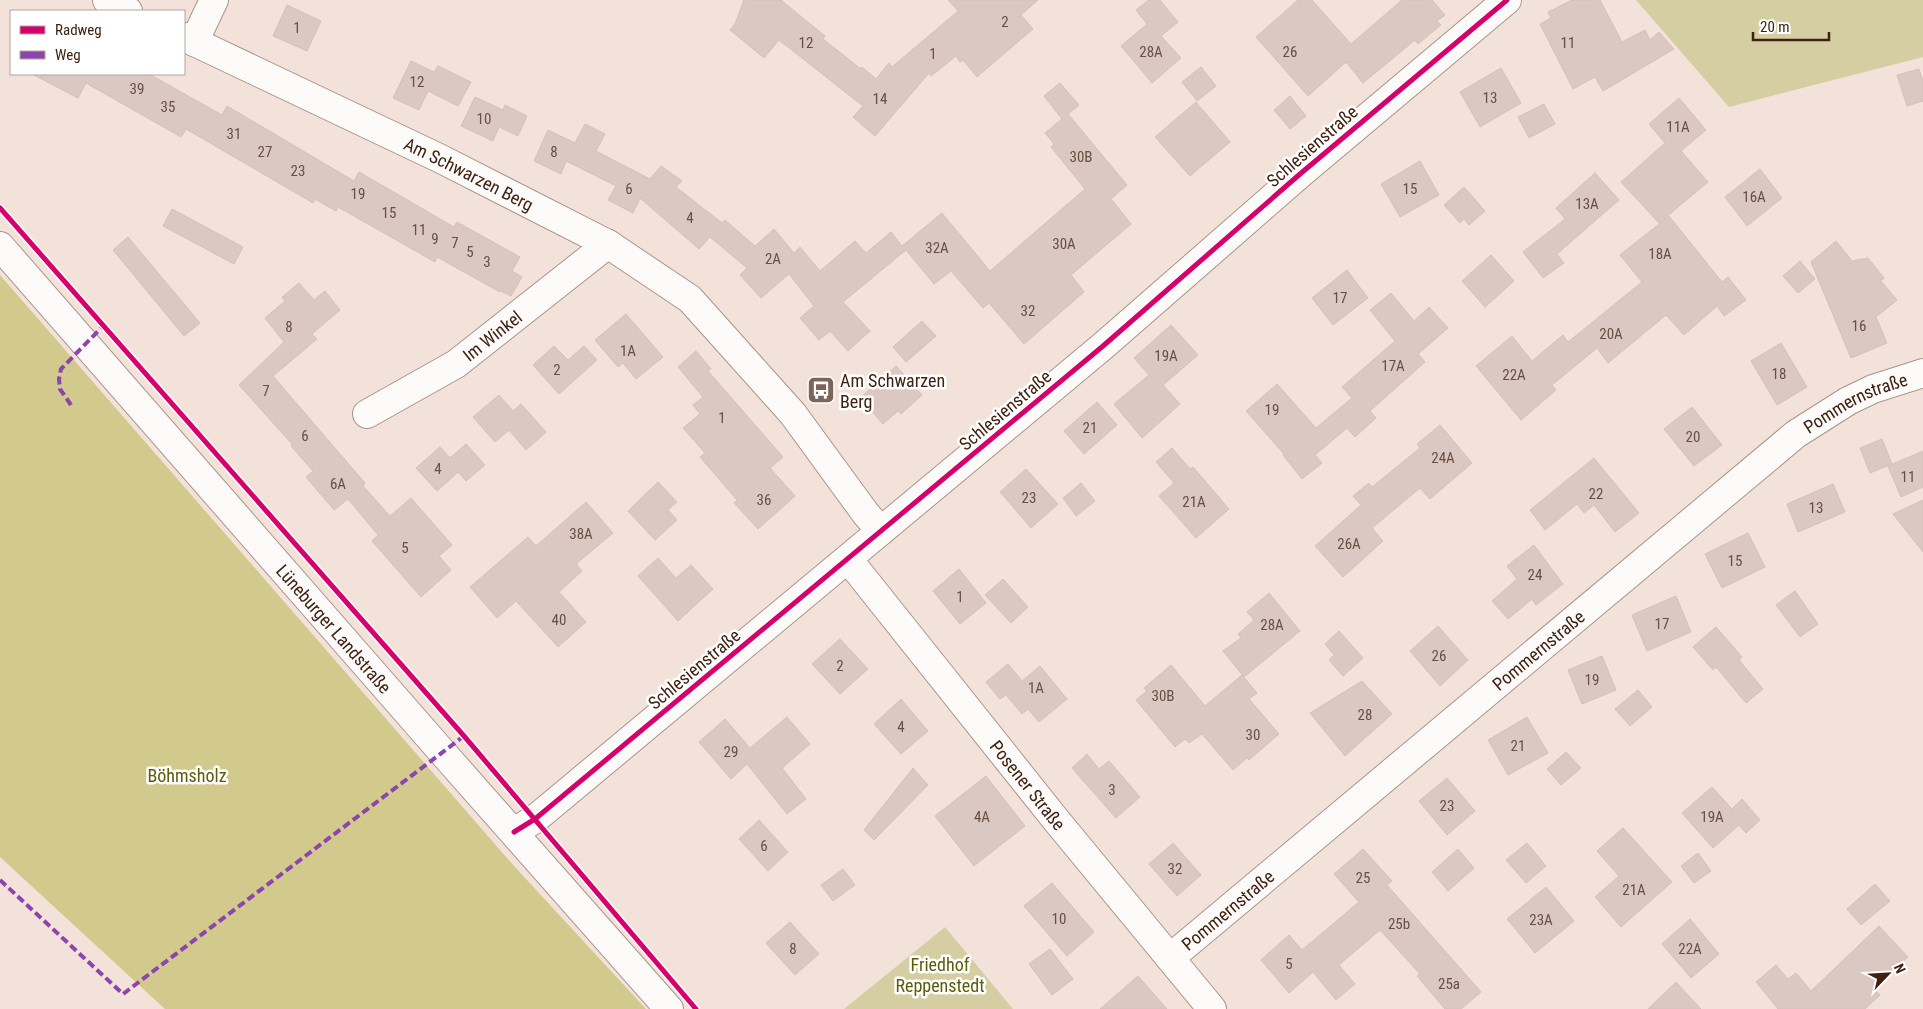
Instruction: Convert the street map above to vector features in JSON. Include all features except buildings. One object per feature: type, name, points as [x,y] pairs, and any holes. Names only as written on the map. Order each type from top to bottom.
[{"type":"street","points":[[189,40],[214,0]]},
{"type":"street","name":"Schlesienstraße","points":[[514,832],[535,820],[1102,346],[1300,174],[1507,0]]},
{"type":"street","name":"Am Schwarzen Berg","points":[[189,40],[442,159],[608,244],[690,299],[793,414],[866,514],[881,531]]},
{"type":"street","name":"Im Winkel","points":[[367,414],[456,364],[608,244]]},
{"type":"street","name":"Lüneburger Landstraße","points":[[0,246],[669,1009]]},
{"type":"street","name":"Pommernstraße","points":[[1170,958],[1796,434],[1848,401],[1873,389],[1923,373]]},
{"type":"street","name":"Posener Straße","points":[[848,558],[1056,820],[1212,1009]]},
{"type":"green space","points":[[1636,0],[1923,0],[1923,57],[1729,107]]},
{"type":"green space","name":"Böhmsholz","points":[[0,275],[514,866],[646,1009],[165,1009],[0,857]]},
{"type":"green space","name":"Friedhof Reppenstedt","points":[[945,927],[1013,1009],[844,1009]]},
{"type":"marked path","points":[[71,405],[60,389],[61,369],[103,326]]},
{"type":"marked path","points":[[0,880],[123,994],[464,736]]},
{"type":"cycle path","points":[[514,832],[535,819],[1103,346],[1300,174],[1507,0]]},
{"type":"cycle path","points":[[0,208],[464,736],[696,1009]]},
{"type":"place","name":"Am Schwarzen Berg","points":[[821,390]]}]
